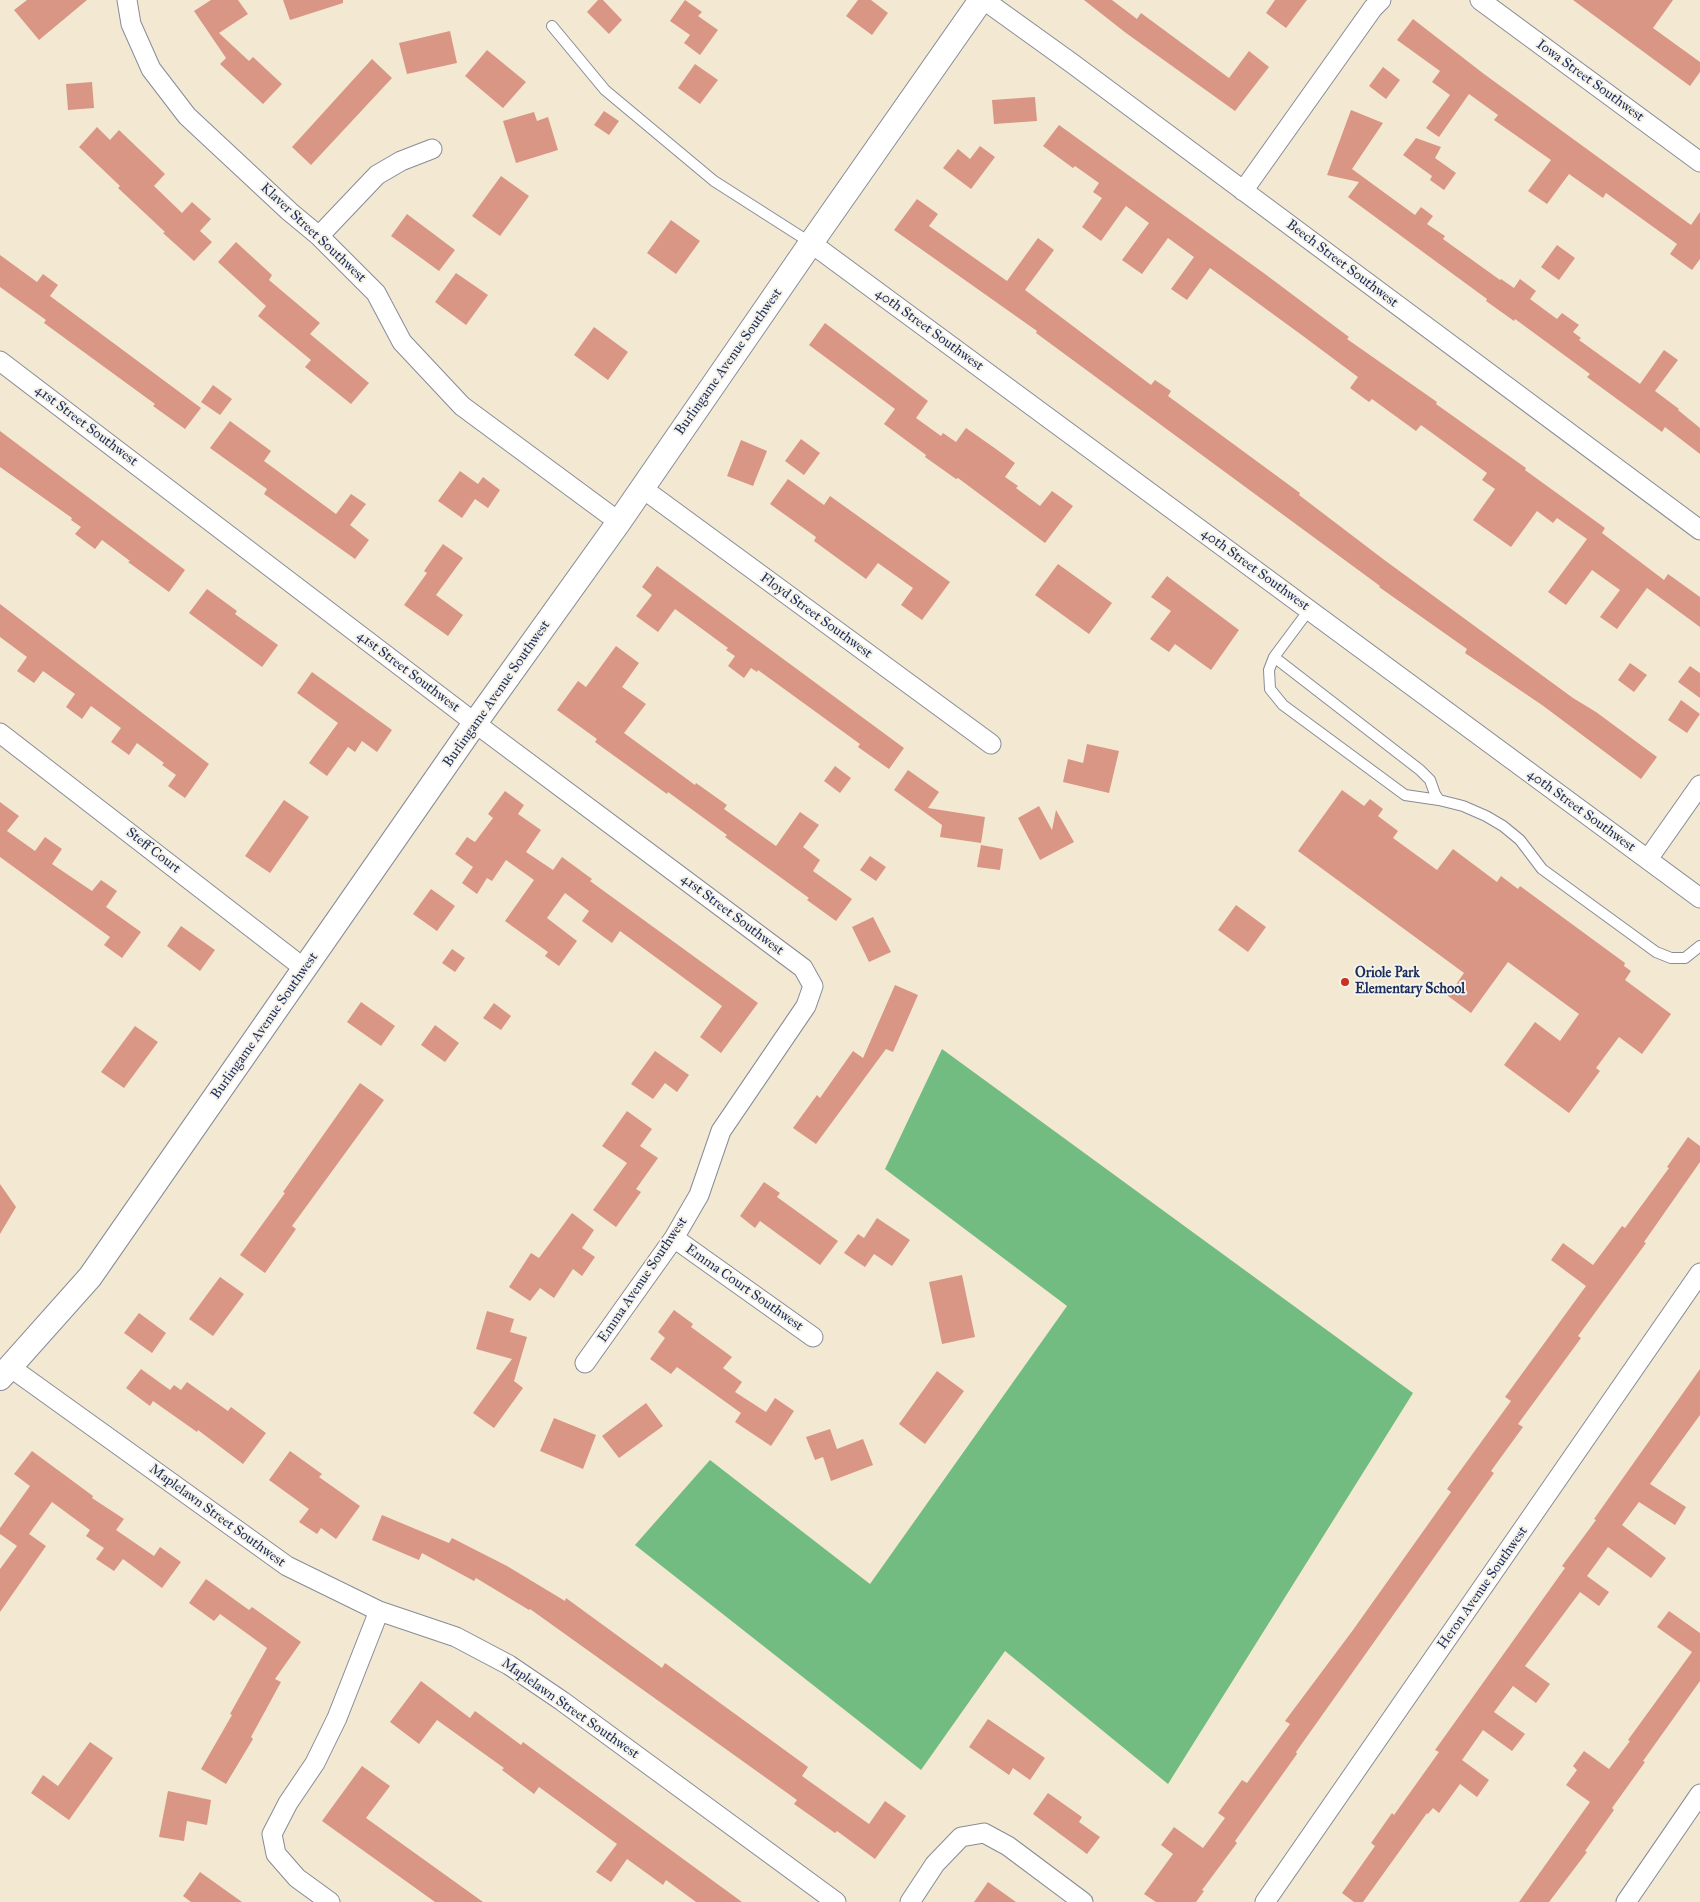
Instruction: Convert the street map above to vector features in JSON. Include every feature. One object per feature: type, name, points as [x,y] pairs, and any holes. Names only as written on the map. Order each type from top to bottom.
[{"type":"street","name":"Klaver Street Southwest","points":[[127,0],[131,24],[151,69],[187,116],[290,212],[319,236],[376,293],[402,342],[462,406],[619,522]]},
{"type":"street","name":"Beech Street Southwest","points":[[982,0],[1700,530]]},
{"type":"street","name":"Burlingame Avenue Southwest","points":[[3,1374],[90,1277],[475,723],[619,522],[811,243],[982,0]]},
{"type":"street","points":[[1243,191],[1372,8],[1381,0]]},
{"type":"street","name":"Iowa Street Southwest","points":[[1480,0],[1700,162]]},
{"type":"street","points":[[319,236],[377,175],[401,161],[432,148]]},
{"type":"street","name":"40th Street Southwest","points":[[811,243],[1700,898]]},
{"type":"street","name":"41st Street Southwest","points":[[0,361],[475,723],[803,968],[813,986]]},
{"type":"street","name":"Floyd Street Southwest","points":[[642,488],[991,744]]},
{"type":"street","name":"Steff Court","points":[[0,733],[305,968]]},
{"type":"street","points":[[1648,860],[1700,784]]},
{"type":"street","name":"Emma Avenue Southwest","points":[[585,1363],[674,1238],[699,1196],[721,1131],[806,1006],[813,986]]},
{"type":"street","name":"Emma Court Southwest","points":[[674,1238],[813,1337]]},
{"type":"street","name":"Heron Avenue Southwest","points":[[1265,1902],[1700,1274]]},
{"type":"street","name":"Maplelawn Street Southwest","points":[[3,1374],[286,1566],[379,1611],[456,1637],[509,1665],[570,1707],[836,1902]]},
{"type":"street","points":[[330,1902],[297,1878],[276,1854],[272,1834],[288,1803],[315,1763],[337,1718],[379,1611]]},
{"type":"street","points":[[1626,1902],[1700,1794]]},
{"type":"street","points":[[910,1902],[935,1864],[961,1836],[984,1833],[1008,1846],[1083,1902]]},
{"type":"lane","points":[[552,26],[605,90],[714,181],[811,243]]},
{"type":"lane","points":[[1308,610],[1274,658],[1270,670],[1268,682],[1273,694],[1283,705],[1400,792],[1410,797],[1440,800],[1474,810],[1503,826],[1520,840],[1542,869],[1656,952],[1671,958],[1685,958],[1700,946]]},
{"type":"lane","points":[[1274,658],[1420,770],[1430,780],[1435,794],[1440,800]]},
{"type":"green space","points":[[942,1049],[1413,1393],[1168,1784],[1005,1651],[921,1770],[635,1545],[710,1460],[870,1584],[1067,1306],[885,1169]]},
{"type":"building","points":[[27,0],[87,0],[39,40],[14,10]]},
{"type":"building","points":[[211,0],[238,0],[248,14],[219,33],[249,61],[253,57],[282,84],[263,104],[220,64],[226,58],[194,11]]},
{"type":"building","points":[[283,0],[343,0],[343,3],[290,20]]},
{"type":"building","points":[[598,0],[603,0],[622,20],[609,34],[587,12]]},
{"type":"building","points":[[685,0],[702,12],[698,16],[718,30],[700,55],[684,43],[690,35],[670,21]]},
{"type":"building","points":[[858,0],[871,0],[888,13],[872,35],[846,16]]},
{"type":"building","points":[[1084,0],[1112,0],[1137,19],[1141,13],[1229,78],[1249,51],[1269,67],[1235,111],[1126,33]]},
{"type":"building","points":[[1275,0],[1307,0],[1286,28],[1266,13]]},
{"type":"building","points":[[1573,0],[1673,0],[1653,28],[1700,62],[1700,72],[1690,86]]},
{"type":"building","points":[[1413,19],[1484,74],[1691,225],[1700,212],[1700,259],[1692,270],[1670,254],[1677,244],[1606,193],[1603,198],[1569,174],[1547,204],[1528,191],[1551,160],[1494,120],[1498,115],[1469,94],[1439,137],[1426,128],[1450,95],[1432,82],[1440,71],[1397,40]]},
{"type":"building","points":[[450,31],[457,63],[407,74],[399,43]]},
{"type":"building","points":[[487,50],[526,82],[503,108],[465,76]]},
{"type":"building","points":[[372,59],[392,78],[311,165],[292,147]]},
{"type":"building","points":[[695,64],[718,80],[700,104],[678,88]]},
{"type":"building","points":[[1383,67],[1400,80],[1386,99],[1369,86]]},
{"type":"building","points":[[92,82],[94,108],[68,110],[66,84]]},
{"type":"building","points":[[1035,97],[1037,121],[994,124],[992,100]]},
{"type":"building","points":[[1351,110],[1383,123],[1352,169],[1415,215],[1421,207],[1433,216],[1427,224],[1445,236],[1443,239],[1514,288],[1520,279],[1536,291],[1530,299],[1557,319],[1562,313],[1579,325],[1573,332],[1581,338],[1579,340],[1640,384],[1664,350],[1678,360],[1655,391],[1700,428],[1700,454],[1665,427],[1662,432],[1587,377],[1590,374],[1515,319],[1514,321],[1486,301],[1487,299],[1348,197],[1359,182],[1327,175]]},
{"type":"building","points":[[604,111],[619,121],[609,135],[594,125]]},
{"type":"building","points":[[534,112],[537,121],[548,117],[558,150],[516,163],[503,121]]},
{"type":"building","points":[[1059,125],[1265,274],[1349,337],[1347,339],[1437,402],[1436,404],[1526,468],[1525,470],[1605,528],[1602,533],[1664,580],[1668,574],[1700,597],[1700,627],[1647,588],[1617,629],[1600,617],[1620,590],[1592,570],[1566,605],[1548,592],[1587,539],[1557,518],[1553,523],[1537,511],[1511,547],[1473,520],[1495,489],[1482,480],[1487,473],[1421,425],[1416,431],[1372,399],[1369,402],[1350,388],[1358,377],[1303,336],[1210,268],[1187,300],[1171,289],[1194,257],[1168,238],[1142,274],[1122,260],[1149,223],[1126,206],[1101,241],[1082,227],[1102,198],[1093,192],[1099,183],[1075,166],[1073,168],[1043,146]]},
{"type":"building","points":[[97,127],[110,140],[119,130],[165,174],[154,186],[182,213],[192,202],[211,219],[200,231],[212,242],[194,261],[163,233],[165,232],[118,188],[120,186],[79,147]]},
{"type":"building","points":[[1416,138],[1441,147],[1435,158],[1456,173],[1444,190],[1430,180],[1432,176],[1403,155]]},
{"type":"building","points":[[980,146],[995,157],[971,189],[943,168],[958,149],[970,159]]},
{"type":"building","points":[[501,176],[529,196],[500,236],[472,216]]},
{"type":"building","points":[[917,199],[938,214],[929,226],[1007,281],[1038,238],[1054,250],[1025,290],[1151,385],[1155,380],[1171,391],[1168,396],[1300,493],[1299,495],[1383,559],[1657,757],[1641,779],[1542,705],[1465,653],[1467,649],[1379,587],[1036,333],[1037,331],[894,230]]},
{"type":"building","points":[[407,214],[455,250],[439,271],[391,236]]},
{"type":"building","points":[[671,220],[700,241],[676,274],[647,253]]},
{"type":"building","points":[[236,242],[272,275],[269,280],[320,323],[310,334],[369,383],[351,404],[305,367],[311,360],[258,316],[266,306],[218,262]]},
{"type":"building","points":[[1557,245],[1575,258],[1559,280],[1541,267]]},
{"type":"building","points":[[0,255],[37,282],[43,274],[58,285],[50,296],[201,408],[185,429],[153,406],[155,404],[44,323],[46,320],[0,287]]},
{"type":"building","points":[[456,273],[488,295],[466,325],[435,302]]},
{"type":"building","points":[[825,323],[928,401],[916,418],[941,436],[943,433],[956,442],[966,428],[996,449],[1015,463],[1005,477],[1040,506],[1052,491],[1073,506],[1045,543],[958,478],[956,479],[925,457],[926,455],[884,424],[895,409],[809,345]]},
{"type":"building","points":[[594,327],[628,352],[608,380],[574,355]]},
{"type":"building","points":[[213,385],[232,399],[220,415],[201,402]]},
{"type":"building","points":[[230,421],[271,451],[264,461],[336,514],[351,494],[366,504],[350,525],[369,540],[355,559],[264,494],[267,489],[210,448]]},
{"type":"building","points":[[0,431],[185,570],[169,592],[102,540],[95,549],[75,534],[81,527],[71,520],[72,518],[0,467]]},
{"type":"building","points":[[801,439],[820,453],[804,475],[785,461]]},
{"type":"building","points":[[741,440],[767,451],[753,486],[727,476]]},
{"type":"building","points":[[460,471],[478,484],[483,477],[500,490],[488,508],[475,499],[462,518],[438,501]]},
{"type":"building","points":[[788,479],[824,505],[830,496],[950,582],[922,620],[901,605],[913,588],[878,563],[866,579],[814,541],[816,537],[770,504]]},
{"type":"building","points":[[443,544],[463,558],[436,595],[463,615],[448,636],[404,605],[427,573],[424,571]]},
{"type":"building","points":[[1058,564],[1112,603],[1089,634],[1035,595]]},
{"type":"building","points":[[657,566],[904,748],[889,769],[858,747],[860,744],[758,670],[757,672],[751,668],[744,678],[728,666],[735,656],[726,650],[728,648],[675,609],[658,632],[636,616],[652,595],[642,587]]},
{"type":"building","points":[[1167,576],[1239,630],[1211,670],[1175,644],[1169,652],[1150,639],[1171,611],[1151,597]]},
{"type":"building","points":[[207,589],[237,611],[235,614],[278,645],[262,667],[189,613]]},
{"type":"building","points":[[0,604],[209,764],[185,798],[168,786],[176,775],[162,765],[164,763],[137,743],[129,755],[111,742],[121,728],[91,706],[82,719],[66,707],[75,694],[43,671],[34,683],[17,671],[27,657],[0,637]]},
{"type":"building","points":[[616,646],[639,663],[622,687],[646,704],[624,733],[695,785],[696,783],[727,805],[724,809],[776,846],[800,812],[819,825],[803,847],[820,860],[813,871],[852,899],[836,921],[807,900],[809,898],[725,837],[727,835],[595,742],[597,739],[557,710],[578,681],[586,687]]},
{"type":"building","points":[[1630,663],[1647,675],[1634,692],[1618,680]]},
{"type":"building","points":[[1690,666],[1700,673],[1700,698],[1678,682]]},
{"type":"building","points":[[312,672],[392,730],[377,752],[362,741],[355,752],[348,747],[327,776],[309,763],[338,723],[297,693]]},
{"type":"building","points":[[1681,700],[1700,714],[1687,733],[1668,720]]},
{"type":"building","points":[[1087,744],[1119,751],[1109,793],[1063,782],[1068,759],[1083,763]]},
{"type":"building","points":[[835,766],[851,778],[840,793],[824,781]]},
{"type":"building","points":[[908,770],[939,792],[928,808],[985,817],[981,843],[940,837],[942,825],[894,790]]},
{"type":"building","points":[[1342,790],[1364,806],[1370,799],[1383,809],[1378,816],[1398,831],[1393,838],[1437,870],[1453,849],[1497,882],[1501,876],[1518,889],[1520,886],[1625,963],[1624,966],[1631,971],[1625,980],[1671,1014],[1642,1054],[1619,1037],[1596,1068],[1600,1071],[1569,1113],[1504,1065],[1535,1022],[1560,1041],[1579,1014],[1508,962],[1471,1013],[1448,996],[1464,973],[1298,851]]},
{"type":"building","points":[[505,791],[524,805],[518,814],[541,830],[526,852],[553,870],[562,857],[592,879],[590,881],[758,1003],[721,1053],[700,1037],[722,1006],[620,931],[612,943],[582,921],[589,911],[565,893],[547,918],[577,941],[559,966],[545,956],[548,952],[505,921],[534,880],[506,860],[492,881],[487,878],[477,894],[462,883],[473,867],[455,854],[467,837],[475,842],[493,818],[488,814]]},
{"type":"building","points":[[284,800],[309,817],[270,873],[245,856]]},
{"type":"building","points":[[0,802],[19,816],[7,831],[35,851],[45,837],[62,849],[52,864],[92,891],[101,880],[117,891],[106,907],[141,932],[122,958],[104,945],[110,937],[0,857]]},
{"type":"building","points":[[1039,806],[1052,830],[1056,810],[1074,842],[1040,860],[1018,818]]},
{"type":"building","points":[[981,845],[1003,849],[1000,870],[977,867]]},
{"type":"building","points":[[870,856],[886,867],[876,881],[860,870]]},
{"type":"building","points":[[431,889],[455,906],[437,931],[413,914]]},
{"type":"building","points":[[1236,905],[1266,927],[1248,952],[1218,930]]},
{"type":"building","points":[[873,917],[891,952],[869,962],[852,927]]},
{"type":"building","points":[[181,926],[215,950],[200,971],[167,946]]},
{"type":"building","points":[[452,949],[465,958],[455,972],[442,963]]},
{"type":"building","points":[[895,985],[918,995],[893,1052],[886,1049],[816,1144],[793,1128],[817,1095],[820,1098],[853,1051],[863,1058]]},
{"type":"building","points":[[361,1002],[395,1026],[381,1046],[347,1022]]},
{"type":"building","points":[[494,1003],[511,1016],[501,1030],[483,1018]]},
{"type":"building","points":[[435,1025],[459,1043],[445,1062],[421,1045]]},
{"type":"building","points":[[135,1026],[158,1042],[124,1088],[101,1072]]},
{"type":"building","points":[[655,1051],[689,1075],[677,1092],[665,1083],[653,1099],[631,1084]]},
{"type":"building","points":[[360,1083],[384,1100],[292,1226],[296,1229],[265,1273],[240,1255]]},
{"type":"building","points":[[627,1111],[652,1129],[640,1146],[658,1158],[636,1189],[641,1192],[616,1227],[593,1210],[627,1163],[602,1146]]},
{"type":"building","points":[[1688,1137],[1700,1146],[1700,1162],[1644,1242],[1646,1243],[1578,1336],[1581,1338],[1518,1424],[1523,1427],[1491,1471],[1494,1473],[1296,1752],[1297,1754],[1235,1841],[1237,1843],[1202,1890],[1204,1891],[1196,1902],[1156,1902],[1144,1894],[1173,1854],[1161,1845],[1174,1827],[1203,1848],[1225,1818],[1218,1813],[1242,1780],[1247,1783],[1290,1724],[1285,1721],[1353,1630],[1451,1492],[1447,1489],[1511,1401],[1505,1397],[1586,1286],[1551,1260],[1563,1243],[1593,1265],[1622,1226],[1625,1228],[1669,1168],[1667,1167]]},
{"type":"building","points":[[764,1182],[780,1193],[777,1197],[838,1241],[820,1265],[760,1221],[755,1228],[740,1216]]},
{"type":"building","points":[[0,1184],[16,1207],[0,1234]]},
{"type":"building","points":[[572,1213],[594,1230],[582,1248],[595,1257],[582,1276],[573,1269],[554,1298],[540,1288],[530,1301],[509,1287],[531,1253],[539,1258]]},
{"type":"building","points":[[877,1218],[910,1240],[892,1266],[874,1254],[865,1267],[844,1253],[858,1234],[864,1238]]},
{"type":"building","points":[[962,1275],[975,1337],[942,1344],[929,1282]]},
{"type":"building","points":[[220,1277],[244,1294],[213,1336],[189,1319]]},
{"type":"building","points":[[674,1310],[693,1324],[691,1327],[732,1357],[723,1368],[742,1382],[735,1392],[766,1412],[775,1398],[794,1411],[771,1446],[735,1422],[741,1413],[677,1367],[671,1374],[650,1359],[665,1338],[658,1332]]},
{"type":"building","points":[[487,1311],[514,1319],[510,1332],[527,1337],[514,1381],[523,1388],[494,1428],[473,1413],[512,1359],[476,1349]]},
{"type":"building","points":[[139,1313],[166,1333],[152,1353],[124,1333]]},
{"type":"building","points":[[141,1369],[170,1390],[174,1385],[181,1390],[187,1382],[228,1411],[231,1407],[266,1433],[243,1464],[198,1430],[197,1432],[153,1401],[150,1406],[126,1388]]},
{"type":"building","points":[[1700,1369],[1700,1415],[1650,1484],[1686,1507],[1675,1525],[1639,1502],[1622,1525],[1666,1558],[1651,1578],[1608,1547],[1587,1576],[1609,1592],[1599,1606],[1580,1592],[1525,1666],[1550,1684],[1536,1703],[1513,1686],[1494,1712],[1525,1734],[1512,1751],[1483,1730],[1462,1760],[1489,1780],[1477,1797],[1460,1784],[1439,1813],[1433,1808],[1427,1813],[1363,1902],[1354,1902],[1342,1893],[1375,1846],[1371,1843],[1392,1813],[1394,1815],[1439,1752],[1435,1750],[1565,1568],[1562,1566]]},
{"type":"building","points":[[937,1371],[964,1391],[925,1444],[899,1424]]},
{"type":"building","points":[[646,1403],[663,1426],[619,1458],[602,1436]]},
{"type":"building","points":[[554,1418],[596,1435],[583,1469],[540,1451]]},
{"type":"building","points":[[830,1429],[837,1449],[863,1439],[873,1465],[831,1481],[823,1457],[815,1460],[806,1437]]},
{"type":"building","points":[[32,1451],[93,1496],[92,1498],[124,1519],[116,1530],[154,1556],[160,1547],[181,1562],[162,1588],[123,1559],[114,1571],[96,1559],[104,1548],[86,1536],[90,1530],[52,1502],[29,1534],[46,1546],[0,1612],[0,1569],[17,1546],[0,1534],[0,1528],[30,1486],[14,1474]]},
{"type":"building","points":[[290,1451],[322,1474],[319,1477],[360,1506],[336,1539],[321,1528],[317,1534],[299,1522],[309,1509],[269,1480]]},
{"type":"building","points":[[382,1515],[449,1543],[452,1538],[507,1566],[565,1601],[566,1598],[662,1668],[665,1663],[808,1767],[802,1776],[869,1824],[885,1801],[906,1816],[875,1859],[837,1831],[835,1833],[794,1804],[797,1800],[530,1609],[476,1578],[474,1581],[422,1553],[419,1560],[372,1540]]},
{"type":"building","points":[[206,1579],[249,1610],[252,1607],[301,1642],[275,1679],[281,1682],[251,1737],[253,1739],[226,1784],[201,1769],[267,1648],[220,1614],[214,1621],[189,1603]]},
{"type":"building","points":[[1669,1611],[1700,1633],[1700,1681],[1643,1761],[1645,1762],[1612,1808],[1614,1810],[1585,1851],[1587,1852],[1549,1902],[1519,1902],[1590,1802],[1566,1785],[1577,1770],[1573,1766],[1584,1751],[1609,1769],[1692,1652],[1657,1627]]},
{"type":"building","points":[[421,1681],[470,1718],[475,1711],[521,1745],[523,1742],[742,1902],[696,1902],[666,1880],[663,1885],[627,1859],[611,1882],[596,1872],[617,1844],[539,1787],[534,1794],[502,1770],[504,1768],[437,1720],[419,1744],[390,1722]]},
{"type":"building","points":[[988,1719],[1045,1758],[1030,1780],[1013,1768],[1009,1775],[969,1747]]},
{"type":"building","points":[[90,1742],[113,1758],[69,1820],[31,1793],[43,1775],[58,1786]]},
{"type":"building","points":[[362,1766],[390,1786],[366,1818],[483,1902],[435,1902],[322,1821]]},
{"type":"building","points":[[168,1791],[211,1800],[207,1825],[187,1821],[184,1841],[159,1837]]},
{"type":"building","points":[[1048,1793],[1082,1817],[1079,1822],[1100,1837],[1087,1854],[1033,1814]]},
{"type":"building","points":[[200,1872],[242,1902],[191,1902],[183,1896]]},
{"type":"building","points":[[988,1882],[1016,1902],[974,1902]]},
{"type":"place","name":"Oriole Park Elementary School","points":[[1345,982]]}]
